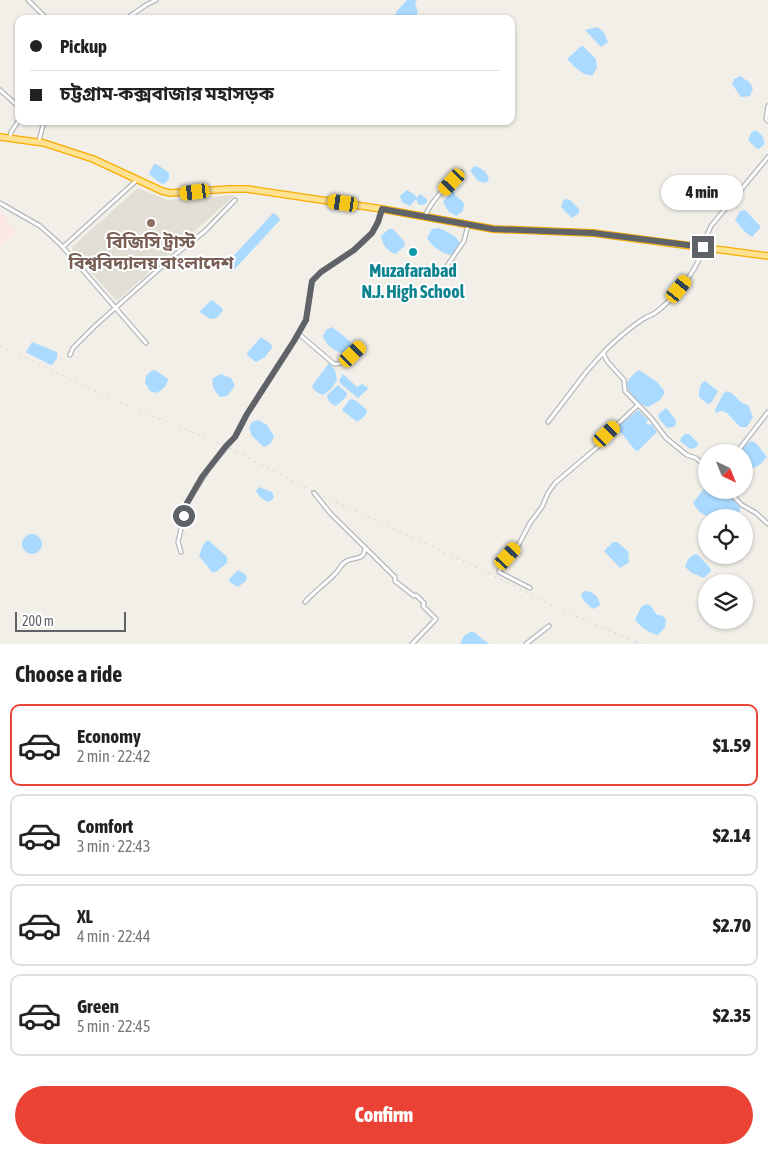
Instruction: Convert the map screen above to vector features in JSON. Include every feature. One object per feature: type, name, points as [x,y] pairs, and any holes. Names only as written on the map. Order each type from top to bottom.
[{"type":"highway","points":[[0,137],[39,142],[94,159],[170,193],[247,189],[382,209],[493,229],[593,233],[768,256]]},
{"type":"street","points":[[28,0],[44,15]]},
{"type":"street","points":[[132,15],[156,0]]},
{"type":"street","points":[[0,90],[15,103]]},
{"type":"street","points":[[768,106],[766,119],[768,121]]},
{"type":"street","points":[[10,138],[16,125]]},
{"type":"street","points":[[39,142],[43,125]]},
{"type":"street","points":[[548,422],[587,371],[603,354],[673,297],[686,281],[701,256],[702,247],[711,226],[768,157]]},
{"type":"street","points":[[425,217],[437,197],[462,172]]},
{"type":"street","points":[[63,247],[138,179]]},
{"type":"street","points":[[70,355],[72,348],[95,326],[204,231],[236,200]]},
{"type":"street","points":[[0,203],[40,226],[63,247],[146,344]]},
{"type":"street","points":[[180,552],[178,542],[187,503],[209,468],[235,437],[247,414],[299,334],[306,320],[312,281],[321,272],[354,250],[372,233],[382,209]]},
{"type":"street","points":[[448,266],[464,241],[468,224]]},
{"type":"street","points":[[299,334],[334,364],[339,365],[362,346]]},
{"type":"street","points":[[603,354],[624,380],[625,391],[666,438],[687,455],[698,460]]},
{"type":"street","points":[[530,588],[499,572],[502,564],[519,544],[530,523],[542,507],[554,483],[607,439],[607,434],[638,405]]},
{"type":"street","points":[[743,444],[768,412]]},
{"type":"street","points":[[314,493],[332,514],[395,577],[394,581],[421,599],[424,603],[423,606],[436,619],[412,644]]},
{"type":"street","points":[[735,499],[742,506],[756,513],[768,524]]},
{"type":"street","points":[[305,602],[346,561],[361,558],[365,547]]},
{"type":"street","points":[[526,644],[549,626]]},
{"type":"shaded area","name":"বিজিসি ট্রাস্ট বিশ্ববিদ্যালয় বাংলাদেশ","points":[[138,188],[167,200],[235,195],[117,301],[72,251],[72,247]]},
{"type":"shaded area","points":[[0,211],[18,233],[0,245]]},
{"type":"water","points":[[407,0],[417,0],[415,2],[418,13],[416,15],[395,15]]},
{"type":"water","points":[[597,27],[603,31],[608,42],[601,47],[585,30]]},
{"type":"water","points":[[583,46],[596,59],[597,68],[593,75],[582,73],[567,59]]},
{"type":"water","points":[[740,76],[749,82],[753,88],[750,96],[741,97],[732,84],[734,79]]},
{"type":"water","points":[[755,130],[761,134],[764,140],[764,145],[759,149],[748,140],[751,133]]},
{"type":"water","points":[[154,164],[169,173],[169,179],[164,184],[149,174]]},
{"type":"water","points":[[474,166],[487,174],[489,179],[486,183],[478,181],[470,171]]},
{"type":"water","points":[[407,190],[415,195],[416,198],[420,194],[427,199],[427,203],[418,204],[416,199],[410,206],[402,202],[400,196]]},
{"type":"water","points":[[452,191],[464,203],[463,211],[456,216],[449,212],[443,202]]},
{"type":"water","points":[[566,199],[570,200],[579,209],[579,213],[572,218],[561,207]]},
{"type":"water","points":[[745,210],[761,227],[752,237],[735,220],[740,211]]},
{"type":"water","points":[[273,213],[280,220],[232,272],[225,266],[227,263]]},
{"type":"water","points":[[439,228],[454,236],[460,243],[454,254],[448,254],[434,247],[427,238],[432,229]]},
{"type":"water","points":[[389,229],[393,229],[404,241],[405,246],[395,254],[387,249],[381,236]]},
{"type":"water","points":[[212,300],[223,311],[216,318],[210,319],[200,312]]},
{"type":"water","points":[[332,327],[351,342],[350,348],[342,353],[330,347],[324,339],[323,336],[326,330]]},
{"type":"water","points":[[261,337],[271,344],[272,348],[265,357],[256,362],[247,353]]},
{"type":"water","points":[[32,342],[57,352],[57,358],[53,364],[51,365],[26,352]]},
{"type":"water","points":[[329,363],[335,370],[337,380],[331,389],[323,395],[316,392],[312,386]]},
{"type":"water","points":[[155,370],[168,379],[164,388],[155,393],[150,391],[145,383],[146,376]]},
{"type":"water","points":[[639,370],[657,382],[665,392],[660,400],[648,407],[635,398],[627,386],[631,377]]},
{"type":"water","points":[[221,374],[231,378],[235,386],[227,396],[220,397],[214,388],[213,378]]},
{"type":"water","points":[[343,374],[357,387],[362,384],[368,389],[358,398],[339,381]]},
{"type":"water","points":[[705,381],[718,391],[712,402],[708,404],[699,397],[700,386]]},
{"type":"water","points":[[338,385],[347,393],[346,397],[336,406],[330,402],[327,395]]},
{"type":"water","points":[[727,391],[748,405],[753,417],[747,427],[740,427],[726,412],[716,413],[715,410],[723,394]]},
{"type":"water","points":[[350,399],[355,400],[367,410],[365,416],[360,420],[356,421],[342,410]]},
{"type":"water","points":[[666,408],[676,420],[676,424],[673,427],[667,428],[658,415]]},
{"type":"water","points":[[638,410],[648,420],[646,423],[648,425],[651,424],[657,432],[638,451],[635,450],[618,429],[620,425]]},
{"type":"water","points":[[258,420],[267,425],[274,436],[270,443],[264,447],[252,436],[249,427],[252,422]]},
{"type":"water","points":[[685,434],[689,434],[698,443],[697,447],[690,449],[680,441]]},
{"type":"water","points":[[751,441],[756,443],[767,457],[761,464],[753,468],[753,444],[746,444]]},
{"type":"water","points":[[259,487],[272,492],[274,497],[272,500],[267,502],[260,497],[256,491]]},
{"type":"water","points":[[698,496],[698,499],[732,499],[740,509],[698,510],[693,503]]},
{"type":"water","points":[[32,534],[39,537],[42,544],[39,551],[32,554],[25,551],[22,544],[25,537]]},
{"type":"water","points":[[208,540],[227,557],[227,563],[216,572],[212,572],[199,556],[203,545]]},
{"type":"water","points":[[613,542],[617,542],[628,551],[629,562],[620,568],[604,551]]},
{"type":"water","points":[[697,554],[698,564],[706,564],[711,569],[708,574],[698,576],[685,567],[692,555]]},
{"type":"water","points":[[238,570],[245,574],[247,578],[238,587],[230,582],[229,579]]},
{"type":"water","points":[[585,591],[595,595],[600,605],[594,609],[586,603],[581,594]]},
{"type":"water","points":[[647,604],[651,606],[657,615],[661,615],[666,619],[665,627],[658,635],[639,625],[635,619],[642,606]]},
{"type":"water","points":[[474,632],[489,644],[460,644],[464,636]]},
{"type":"railway","points":[[0,346],[117,401],[226,446],[304,487],[491,574],[559,609],[641,644]]},
{"type":"place","name":"বিজিসি ট্রাস্ট বিশ্ববিদ্যালয় বাংলাদেশ","points":[[151,223]]},
{"type":"place","name":"Muzafarabad N.J. High School","points":[[413,252]]},
{"type":"route","points":[[184,516],[187,503],[202,477],[235,437],[247,414],[306,320],[312,281],[321,272],[354,250],[372,233],[382,209],[493,229],[593,233],[703,247]]}]
